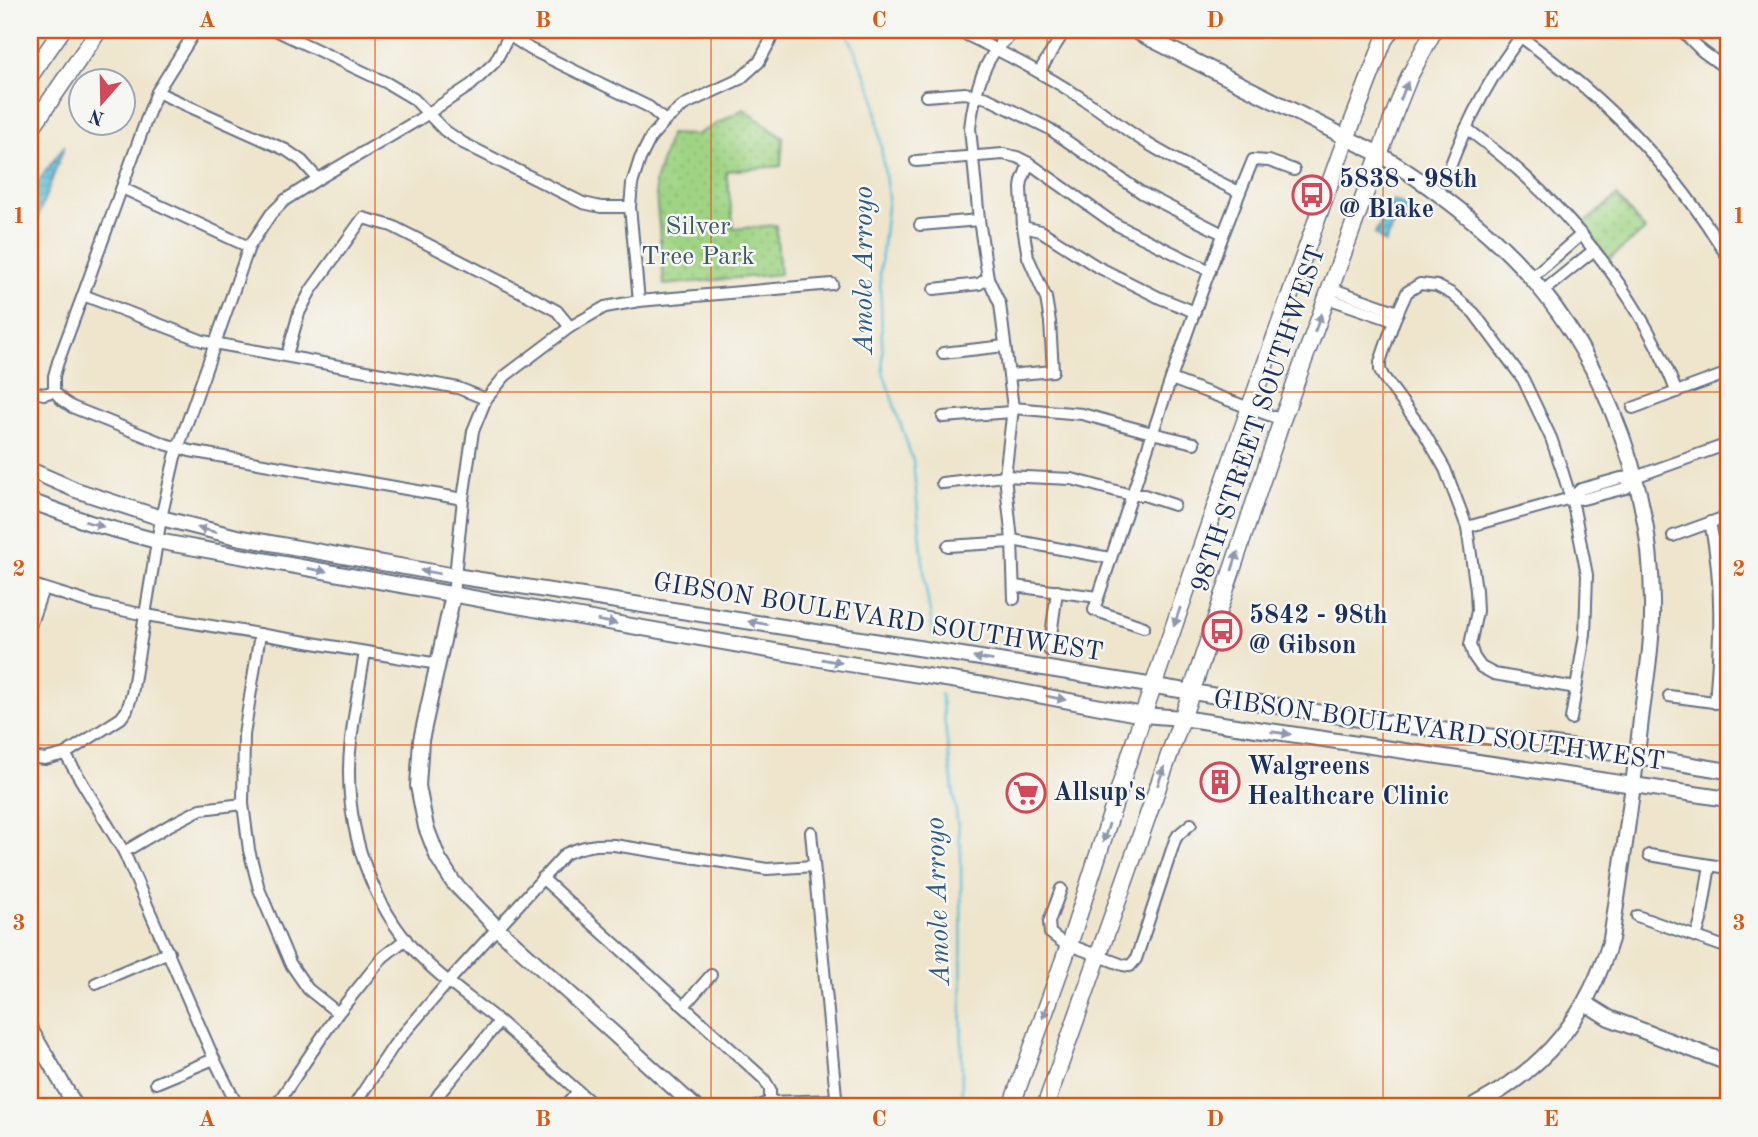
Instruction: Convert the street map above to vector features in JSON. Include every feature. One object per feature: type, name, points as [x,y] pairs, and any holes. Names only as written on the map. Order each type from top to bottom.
[{"type":"main road","points":[[30,76],[62,30]]},
{"type":"main road","points":[[30,130],[99,30]]},
{"type":"main road","name":"98TH STREET SOUTHWEST","points":[[1011,1107],[1069,945],[1143,715],[1250,407],[1347,136],[1384,40],[1391,30]]},
{"type":"main road","name":"98TH STREET SOUTHWEST","points":[[1045,1107],[1191,693],[1282,421],[1379,154],[1409,77],[1434,30]]},
{"type":"street","points":[[196,30],[157,92],[58,362],[54,391],[72,407],[178,448],[463,499]]},
{"type":"street","points":[[275,30],[387,83],[414,99],[444,130],[463,143],[583,203],[601,207],[630,207]]},
{"type":"street","points":[[639,301],[630,207],[632,184],[651,137],[684,105],[740,79],[759,62],[776,30]]},
{"type":"street","points":[[957,30],[999,47],[1091,104],[1144,142],[1239,192]]},
{"type":"street","points":[[999,47],[1001,30]]},
{"type":"street","points":[[1014,30],[1010,38],[999,47],[983,76],[975,95],[970,128],[979,220],[988,278],[1000,304],[1013,410],[1005,476],[1012,541],[1014,599]]},
{"type":"street","points":[[1133,30],[1379,154],[1461,211],[1501,246],[1542,292],[1580,348],[1604,391],[1635,477],[1646,523],[1650,562],[1651,643],[1611,940],[1585,1003],[1568,1028],[1536,1064],[1505,1088],[1472,1107]]},
{"type":"street","points":[[1681,30],[1702,51],[1728,70]]},
{"type":"street","points":[[30,757],[45,759],[65,754],[121,718],[127,710],[132,694],[161,519],[178,448],[249,247],[271,214],[285,200],[471,85],[495,62],[508,32],[530,49],[649,107],[665,121]]},
{"type":"street","points":[[1448,172],[1466,128],[1503,60],[1523,33],[1640,140],[1681,187],[1728,258]]},
{"type":"street","points":[[1039,72],[1062,35]]},
{"type":"street","points":[[157,92],[286,150],[302,161],[318,179]]},
{"type":"street","points":[[926,96],[965,93],[987,98],[1048,128],[1142,193],[1223,234]]},
{"type":"street","points":[[1466,128],[1516,168],[1582,234],[1625,293],[1649,333],[1676,391]]},
{"type":"street","points":[[916,162],[1003,154],[1017,157],[1115,224],[1210,271]]},
{"type":"street","points":[[1144,627],[1094,610],[1110,558],[1171,379],[1252,160],[1269,161],[1294,170]]},
{"type":"street","points":[[1009,375],[1053,371],[1046,298],[1028,257],[1023,227],[1021,188],[1029,163]]},
{"type":"street","points":[[122,188],[249,247]]},
{"type":"street","points":[[286,355],[299,313],[311,290],[363,218],[392,226],[531,297],[557,311],[570,327]]},
{"type":"street","points":[[920,225],[979,220]]},
{"type":"street","points":[[1023,227],[1041,231],[1096,266],[1195,312]]},
{"type":"street","points":[[1531,278],[1582,234]]},
{"type":"street","points":[[1542,292],[1594,250]]},
{"type":"street","points":[[1557,255],[1570,269]]},
{"type":"street","points":[[934,289],[979,284],[988,278]]},
{"type":"street","points":[[695,1107],[497,928],[453,882],[438,858],[426,827],[418,786],[421,740],[453,595],[473,431],[486,399],[505,376],[570,327],[605,307],[639,301],[832,284]]},
{"type":"street","points":[[1571,719],[1585,634],[1587,575],[1571,498],[1550,438],[1523,379],[1474,313],[1452,294],[1437,286],[1420,284],[1407,292],[1380,362],[1380,370],[1422,429],[1445,469],[1466,527],[1476,590],[1477,611],[1470,645],[1474,657],[1487,671],[1494,674],[1576,688]]},
{"type":"street","points":[[1329,293],[1396,316]]},
{"type":"street","points":[[83,295],[203,341],[458,388],[486,399]]},
{"type":"street","points":[[943,353],[1005,345]]},
{"type":"street","points":[[1633,408],[1728,373]]},
{"type":"street","points":[[1171,379],[1282,421]]},
{"type":"street","points":[[30,391],[44,394],[54,391]]},
{"type":"street","points":[[943,417],[1013,410],[1082,414],[1194,443]]},
{"type":"street","points":[[1466,527],[1571,498],[1579,490],[1606,488],[1621,478],[1635,477],[1728,444]]},
{"type":"street","name":"GIBSON BOULEVARD SOUTHWEST","points":[[30,470],[76,491],[161,519],[237,537],[455,576],[1366,720],[1635,770],[1728,799]]},
{"type":"street","points":[[942,483],[1005,476],[1072,479],[1131,495],[1144,495],[1174,505]]},
{"type":"street","name":"GIBSON BOULEVARD SOUTHWEST","points":[[30,501],[90,523],[158,541],[1143,715],[1635,770],[1728,771]]},
{"type":"street","points":[[1672,536],[1728,516]]},
{"type":"street","points":[[1710,522],[1718,563],[1720,617],[1715,702]]},
{"type":"street","points":[[948,546],[1012,541],[1110,558]]},
{"type":"street","points":[[30,584],[97,605],[146,615],[438,664]]},
{"type":"street","points":[[1014,586],[1098,597]]},
{"type":"street","points":[[30,626],[43,589]]},
{"type":"street","points":[[1049,650],[1057,591]]},
{"type":"street","points":[[260,634],[244,735],[243,804],[249,850],[259,889],[290,963],[309,989],[338,1013]]},
{"type":"street","points":[[365,652],[349,772],[354,824],[376,894],[389,916],[428,965],[499,1022],[596,1107]]},
{"type":"street","points":[[1669,696],[1728,704]]},
{"type":"street","points":[[65,754],[124,852],[214,1059],[238,1107]]},
{"type":"street","points":[[124,852],[201,809],[243,804]]},
{"type":"street","points":[[1061,889],[1048,928],[1053,937],[1130,966],[1136,959],[1175,840],[1191,824]]},
{"type":"street","points":[[756,1107],[770,1102],[837,1104],[811,832]]},
{"type":"street","points":[[353,1107],[394,1045],[565,854],[596,844],[766,869],[814,866]]},
{"type":"street","points":[[1649,855],[1728,867]]},
{"type":"street","points":[[1696,937],[1710,865]]},
{"type":"street","points":[[542,878],[764,1079],[770,1089],[770,1102]]},
{"type":"street","points":[[1637,916],[1728,948]]},
{"type":"street","points":[[275,1107],[338,1013],[383,957],[406,939]]},
{"type":"street","points":[[96,983],[169,953]]},
{"type":"street","points":[[684,1006],[711,975]]},
{"type":"street","points":[[1585,1003],[1609,1018],[1728,1063]]},
{"type":"street","points":[[431,1107],[499,1022]]},
{"type":"street","points":[[30,1029],[76,1107]]},
{"type":"street","points":[[156,1083],[214,1059]]},
{"type":"street","points":[[565,1107],[578,1091]]},
{"type":"green space","name":"Silver Tree Park","points":[[744,109],[783,138],[781,166],[726,171],[734,229],[776,225],[780,274],[664,285],[655,182],[670,134],[696,135]]},
{"type":"green space","points":[[1617,196],[1645,230],[1609,259],[1581,226]]},
{"type":"water","points":[[65,145],[30,238],[30,192]]},
{"type":"water","points":[[1393,200],[1413,209],[1404,221],[1394,222],[1385,243],[1375,234]]},
{"type":"waterway","name":"Amole Arroyo","points":[[846,30],[874,95],[888,197],[880,273],[883,372],[913,461],[925,582],[934,638]]},
{"type":"waterway","name":"Amole Arroyo","points":[[941,694],[961,851],[962,1107]]},
{"type":"place","name":"5838 - 98th @ Blake","points":[[1312,195]]},
{"type":"place","name":"5842 - 98th @ Gibson","points":[[1222,631]]},
{"type":"place","name":"Walgreens Healthcare Clinic","points":[[1220,782]]},
{"type":"place","name":"Allsup's","points":[[1026,793]]}]
